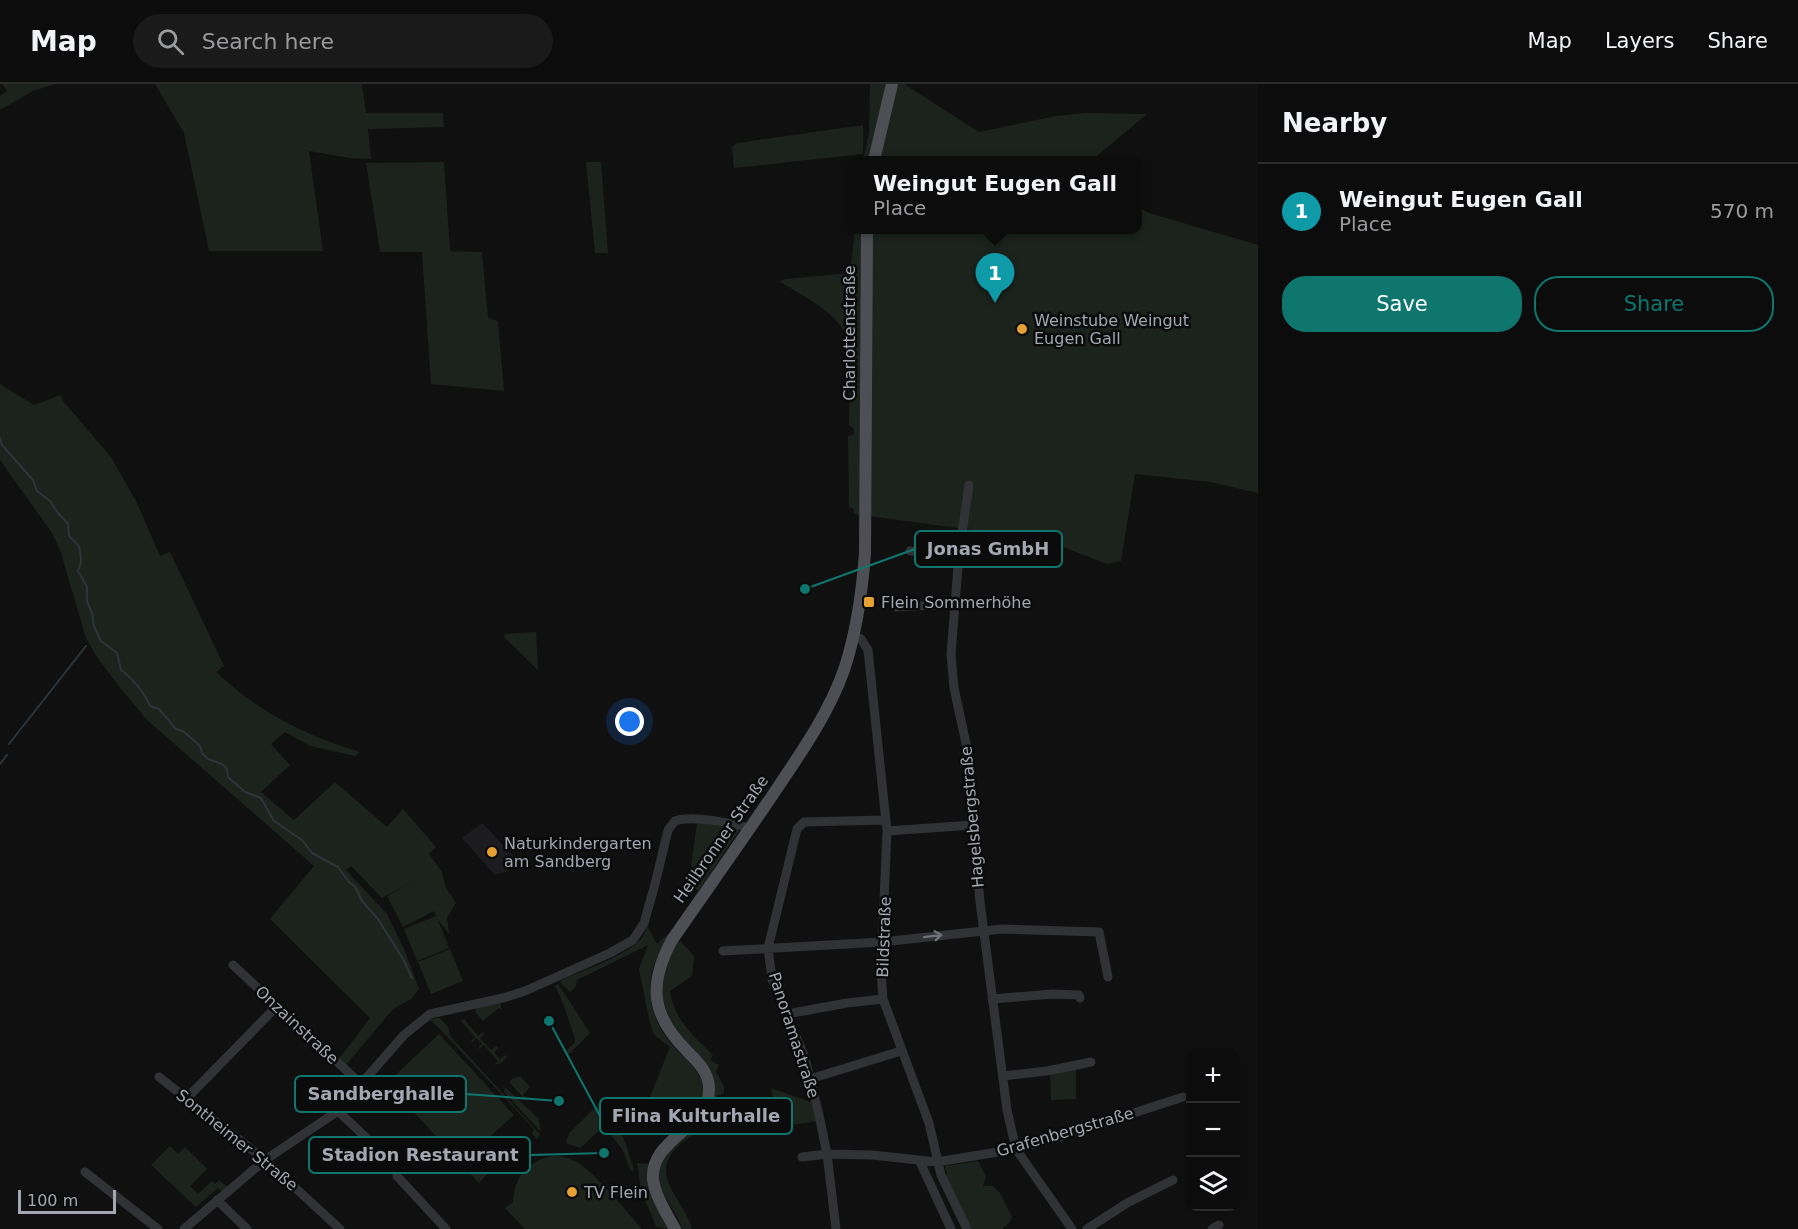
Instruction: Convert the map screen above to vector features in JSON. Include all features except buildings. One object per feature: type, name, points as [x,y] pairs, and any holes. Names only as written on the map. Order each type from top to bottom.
[{"type":"main road","points":[[875,156],[892,84]]},
{"type":"main road","name":"Charlottenstraße","points":[[866,437],[867,234]]},
{"type":"main road","name":"Heilbronner Straße","points":[[675,1229],[657,1194],[653,1179],[654,1168],[658,1156],[664,1149],[699,1116],[706,1105],[709,1086],[705,1071],[672,1036],[662,1020],[656,991],[662,959],[672,940],[802,751],[840,679],[854,636],[862,598],[865,553],[866,437]]},
{"type":"street","name":"Hagelsbergstraße","points":[[969,485],[959,554],[951,654],[954,688],[967,748],[984,930],[1002,1076],[1016,1149]]},
{"type":"street","points":[[910,551],[959,554]]},
{"type":"street","points":[[896,607],[954,604]]},
{"type":"street","name":"Bildstraße","points":[[854,636],[861,639],[868,650],[887,831],[882,942],[883,999],[929,1123],[937,1162],[947,1191],[968,1229]]},
{"type":"street","points":[[184,1229],[265,1160],[338,1111],[355,1095],[361,1084],[404,1035],[430,1014],[508,996],[601,957],[633,940],[644,923],[656,884],[668,830],[675,820],[688,819],[735,824],[750,828]]},
{"type":"street","points":[[768,948],[797,829],[804,822],[885,820]]},
{"type":"street","points":[[887,831],[974,825]]},
{"type":"street","points":[[723,951],[882,942],[1002,929],[1099,932],[1108,978]]},
{"type":"street","name":"Panoramastraße","points":[[768,948],[772,979],[805,1058],[810,1078],[827,1154],[836,1229]]},
{"type":"street","name":"Onzainstraße","points":[[233,965],[361,1084]]},
{"type":"street","points":[[992,999],[1053,994],[1079,995],[1080,998]]},
{"type":"street","points":[[787,1014],[847,1002],[883,999]]},
{"type":"street","points":[[186,1099],[277,1006]]},
{"type":"street","points":[[810,1078],[901,1051]]},
{"type":"street","points":[[1002,1076],[1047,1071],[1091,1062]]},
{"type":"street","name":"Sontheimer Straße","points":[[159,1077],[265,1160],[340,1229]]},
{"type":"street","name":"Grafenbergstraße","points":[[801,1157],[827,1154],[872,1155],[920,1162],[937,1162],[1016,1149],[1183,1097]]},
{"type":"street","points":[[338,1111],[397,1167],[397,1176],[446,1229]]},
{"type":"street","points":[[1016,1149],[1072,1229]]},
{"type":"street","points":[[920,1162],[951,1229]]},
{"type":"street","points":[[85,1172],[158,1229]]},
{"type":"street","points":[[1087,1229],[1127,1203],[1173,1180]]},
{"type":"street","points":[[218,1200],[247,1229]]},
{"type":"shaded area","points":[[2,84],[55,84],[33,91],[0,110],[0,96],[7,91]]},
{"type":"shaded area","points":[[155,84],[362,84],[366,113],[443,113],[444,127],[368,129],[371,159],[309,151],[323,251],[209,251],[184,133]]},
{"type":"shaded area","points":[[870,84],[904,84],[979,132],[1056,116],[1085,113],[1147,114],[1097,156],[864,156],[869,133]]},
{"type":"shaded area","points":[[863,125],[863,154],[734,168],[732,147],[737,143]]},
{"type":"shaded area","points":[[444,162],[450,251],[482,252],[488,318],[498,321],[504,391],[431,384],[422,252],[380,252],[366,163]]},
{"type":"shaded area","points":[[586,162],[601,162],[608,253],[595,253]]},
{"type":"shaded area","points":[[1142,209],[1258,245],[1258,493],[1210,482],[1135,474],[1121,561],[1107,564],[1045,540],[854,514],[854,509],[849,507],[848,436],[854,435],[854,429],[849,425],[850,345],[846,334],[831,315],[779,281],[850,273],[855,234],[1142,234]]},
{"type":"shaded area","points":[[0,384],[34,405],[61,395],[63,401],[111,457],[137,503],[160,556],[170,552],[224,666],[216,672],[249,699],[283,721],[320,738],[360,752],[355,756],[310,746],[285,732],[271,744],[290,765],[261,792],[294,820],[335,782],[387,827],[403,809],[436,847],[429,854],[442,872],[445,886],[456,903],[447,918],[449,934],[438,920],[449,948],[417,961],[404,929],[436,916],[434,911],[403,927],[387,896],[417,879],[382,898],[351,866],[346,870],[387,914],[404,949],[419,989],[411,999],[393,1009],[346,1065],[339,1059],[370,1018],[270,919],[314,866],[147,720],[97,657],[86,638],[60,550],[52,533],[0,460]]},
{"type":"shaded area","points":[[536,632],[538,670],[504,637],[505,634]]},
{"type":"shaded area","name":"Naturkindergarten am Sandberg","points":[[482,823],[523,866],[495,875],[462,838]]},
{"type":"shaded area","points":[[697,823],[737,828],[739,831],[699,890],[688,888]]},
{"type":"shaded area","points":[[647,926],[657,944],[670,932],[652,970],[650,991],[654,1014],[664,1034],[699,1075],[703,1092],[700,1102],[690,1116],[667,1135],[662,1128],[674,1118],[679,1109],[627,1134],[615,1112],[650,1097],[670,1047],[654,1035],[649,1019],[639,969],[648,945],[577,980],[576,986],[570,992],[559,981],[629,949],[641,939]]},
{"type":"shaded area","points":[[677,941],[681,942],[694,956],[692,976],[670,991],[672,1001],[680,1019],[713,1055],[710,1060],[719,1065],[716,1071],[724,1087],[724,1093],[717,1096],[717,1105],[709,1119],[711,1125],[686,1139],[673,1152],[666,1168],[669,1185],[692,1229],[682,1229],[662,1190],[659,1175],[668,1151],[698,1122],[713,1100],[712,1074],[707,1064],[678,1031],[664,1003],[662,981],[664,970]]},
{"type":"shaded area","points":[[450,949],[463,981],[431,994],[418,962]]},
{"type":"shaded area","points":[[558,984],[590,1033],[568,1055],[565,1052],[575,1042],[575,1039],[555,986]]},
{"type":"shaded area","points":[[500,1003],[502,1010],[499,1008],[483,1021],[475,1012],[477,1007]]},
{"type":"shaded area","points":[[440,1018],[448,1027],[450,1036],[540,1134],[537,1139],[532,1134],[534,1129],[430,1020]]},
{"type":"shaded area","points":[[464,1019],[478,1036],[483,1032],[480,1038],[491,1050],[496,1046],[498,1048],[494,1052],[500,1059],[505,1055],[507,1057],[501,1063],[494,1065],[498,1061],[484,1045],[479,1049],[482,1044],[476,1038],[471,1041],[475,1037],[461,1021]]},
{"type":"shaded area","points":[[439,1034],[514,1115],[478,1147],[495,1166],[479,1183],[387,1083]]},
{"type":"shaded area","points":[[1076,1067],[1076,1099],[1051,1100],[1050,1072]]},
{"type":"shaded area","points":[[518,1074],[514,1079],[520,1076],[530,1087],[523,1095],[529,1104],[509,1082]]},
{"type":"shaded area","points":[[505,1087],[539,1119],[541,1132],[504,1092]]},
{"type":"shaded area","points":[[771,1088],[813,1103],[818,1121],[779,1127]]},
{"type":"shaded area","points":[[600,1103],[622,1134],[634,1170],[631,1171],[622,1149],[604,1126],[580,1148],[566,1143],[569,1133]]},
{"type":"shaded area","points":[[170,1146],[178,1154],[185,1147],[207,1169],[190,1186],[198,1194],[212,1181],[215,1184],[219,1180],[227,1187],[222,1191],[218,1188],[196,1207],[151,1165]]},
{"type":"shaded area","points":[[552,1156],[569,1159],[583,1166],[610,1192],[642,1229],[525,1229],[505,1208],[513,1202],[516,1185],[524,1172],[535,1162]]},
{"type":"shaded area","points":[[978,1161],[986,1176],[983,1186],[993,1186],[1000,1193],[1012,1217],[1002,1229],[972,1229],[949,1188],[945,1166]]},
{"type":"shaded area","points":[[637,1163],[649,1164],[669,1229],[656,1227],[641,1191]]},
{"type":"waterway","points":[[0,438],[2,445],[33,480],[37,491],[50,501],[68,524],[69,536],[80,550],[81,562],[78,571],[87,587],[87,601],[94,626],[101,641],[117,653],[121,670],[138,686],[150,706],[159,709],[176,729],[183,731],[200,746],[202,753],[208,759],[222,764],[227,769],[228,777],[245,792],[261,798],[274,821],[302,840],[312,853],[338,867],[378,919],[412,978]]},
{"type":"waterway","points":[[9,744],[86,646]]},
{"type":"waterway","points":[[0,764],[7,755]]},
{"type":"place","name":"Weingut Eugen Gall","points":[[995,303]]},
{"type":"place","name":"Weinstube Weingut Eugen Gall","points":[[1022,329]]},
{"type":"place","name":"Jonas GmbH","points":[[805,589]]},
{"type":"place","name":"Flein Sommerhöhe","points":[[869,602]]},
{"type":"place","name":"Naturkindergarten am Sandberg","points":[[492,852]]},
{"type":"place","name":"Flina Kulturhalle","points":[[549,1021]]},
{"type":"place","name":"Sandberghalle","points":[[559,1101]]},
{"type":"place","name":"Stadion Restaurant","points":[[604,1153]]},
{"type":"place","name":"TV Flein","points":[[572,1192]]}]
